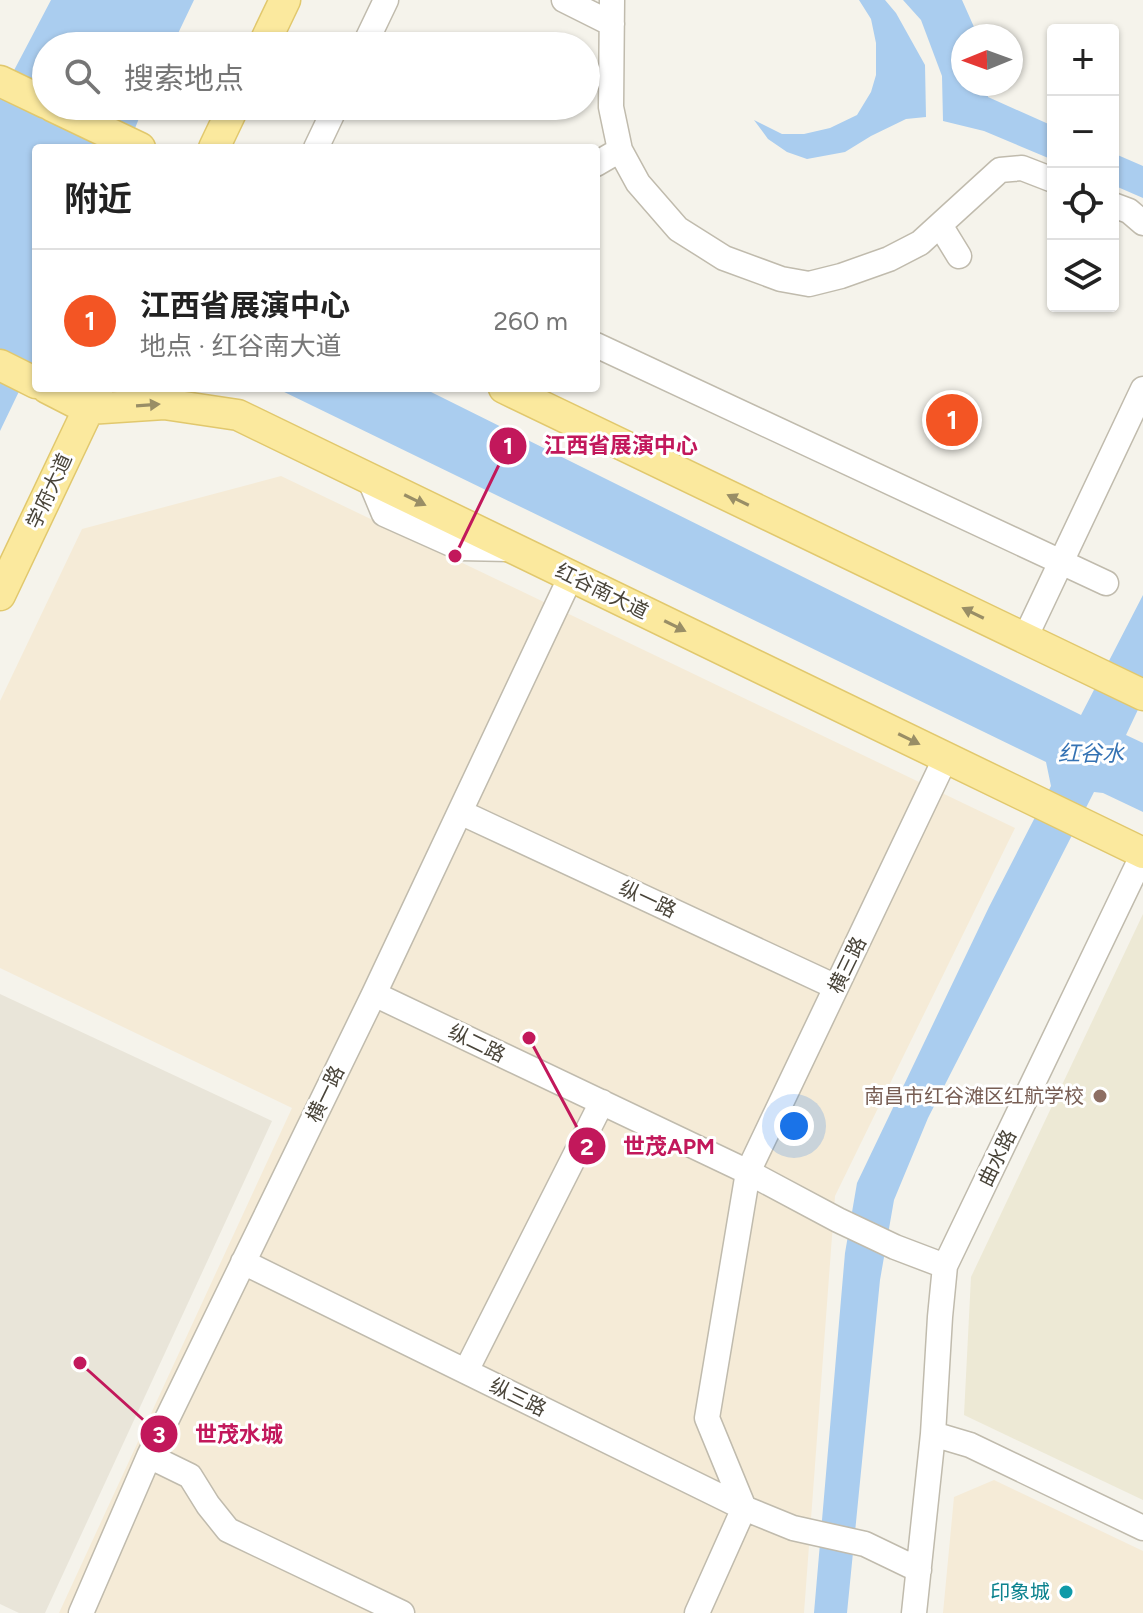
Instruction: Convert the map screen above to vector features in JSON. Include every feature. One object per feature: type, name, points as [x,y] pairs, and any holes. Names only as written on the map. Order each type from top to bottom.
[{"type":"main road","points":[[270,32],[285,0]]},
{"type":"main road","points":[[0,81],[32,96]]},
{"type":"main road","points":[[81,120],[132,144]]},
{"type":"main road","points":[[216,144],[227,120]]},
{"type":"main road","points":[[0,365],[32,381]]},
{"type":"main road","points":[[65,392],[93,398]]},
{"type":"main road","points":[[512,392],[1143,695]]},
{"type":"main road","name":"红谷南大道","points":[[93,398],[238,415],[1143,853]]},
{"type":"main road","name":"学府大道","points":[[0,595],[93,398]]},
{"type":"street","points":[[371,32],[386,0]]},
{"type":"street","points":[[564,0],[612,12],[611,107],[620,150],[638,183],[678,229],[724,258],[781,279],[809,284],[889,259],[920,243],[1000,170],[1022,168],[1047,178]]},
{"type":"street","points":[[318,144],[329,120]]},
{"type":"street","points":[[600,162],[620,150]]},
{"type":"street","points":[[1119,207],[1143,223]]},
{"type":"street","points":[[940,225],[959,256]]},
{"type":"street","points":[[600,347],[1106,583]]},
{"type":"street","points":[[1025,638],[1143,389]]},
{"type":"street","name":"横一路","points":[[81,1613],[149,1456],[374,994],[571,576]]},
{"type":"street","name":"横三路","points":[[744,1508],[707,1418],[748,1172],[946,757]]},
{"type":"street","name":"纵一路","points":[[460,812],[836,987]]},
{"type":"street","name":"曲水路","points":[[914,1613],[933,1434],[945,1266],[1143,853]]},
{"type":"street","name":"纵二路","points":[[374,994],[748,1172],[838,1220],[945,1266]]},
{"type":"street","points":[[466,1371],[602,1102]]},
{"type":"street","name":"纵三路","points":[[243,1262],[744,1508],[793,1528],[865,1544],[919,1570]]},
{"type":"street","points":[[933,1434],[970,1445],[1143,1528]]},
{"type":"street","points":[[149,1456],[190,1476],[228,1530],[402,1613]]},
{"type":"street","points":[[697,1613],[744,1508]]},
{"type":"shaded area","points":[[281,476],[1015,828],[835,1196],[804,1613],[59,1613],[292,1108],[0,968],[0,701],[82,529]]},
{"type":"shaded area","name":"南昌市红谷滩区红航学校","points":[[1143,914],[1143,1500],[964,1415],[971,1277]]},
{"type":"shaded area","points":[[0,994],[272,1121],[45,1613],[19,1613],[0,1604]]},
{"type":"shaded area","points":[[994,1480],[1143,1551],[1143,1613],[943,1613],[954,1497]]},
{"type":"water","points":[[51,0],[194,0],[179,32],[34,32]]},
{"type":"water","points":[[859,0],[885,0],[896,13],[925,65],[926,117],[906,119],[845,152],[807,159],[787,152],[768,139],[754,120],[782,134],[804,134],[830,128],[857,115],[871,92],[876,75],[876,43],[871,19]]},
{"type":"water","points":[[903,0],[962,0],[973,24],[951,24],[951,96],[988,96],[1047,123],[1047,157],[984,131],[943,121],[942,76],[921,20]]},
{"type":"water","points":[[32,36],[32,120],[138,120],[129,144],[32,144],[32,364],[0,431],[0,97]]},
{"type":"water","points":[[1119,156],[1143,166],[1143,198],[1119,188]]},
{"type":"water","name":"红谷水","points":[[284,392],[431,392],[1081,715],[1143,595],[1143,699],[1126,735],[1143,743],[1143,812],[1103,793],[1094,792],[928,1118],[894,1200],[880,1280],[847,1613],[814,1613],[845,1253],[857,1183],[989,907],[1051,786],[1046,762]]},
{"type":"place","name":"江西省展演中心","points":[[952,420]]},
{"type":"place","name":"江西省展演中心","points":[[455,556]]},
{"type":"place","name":"世茂APM","points":[[529,1038]]},
{"type":"place","name":"南昌市红谷滩区红航学校","points":[[1100,1096]]},
{"type":"place","name":"世茂水城","points":[[80,1363]]},
{"type":"place","name":"印象城","points":[[1066,1592]]}]
